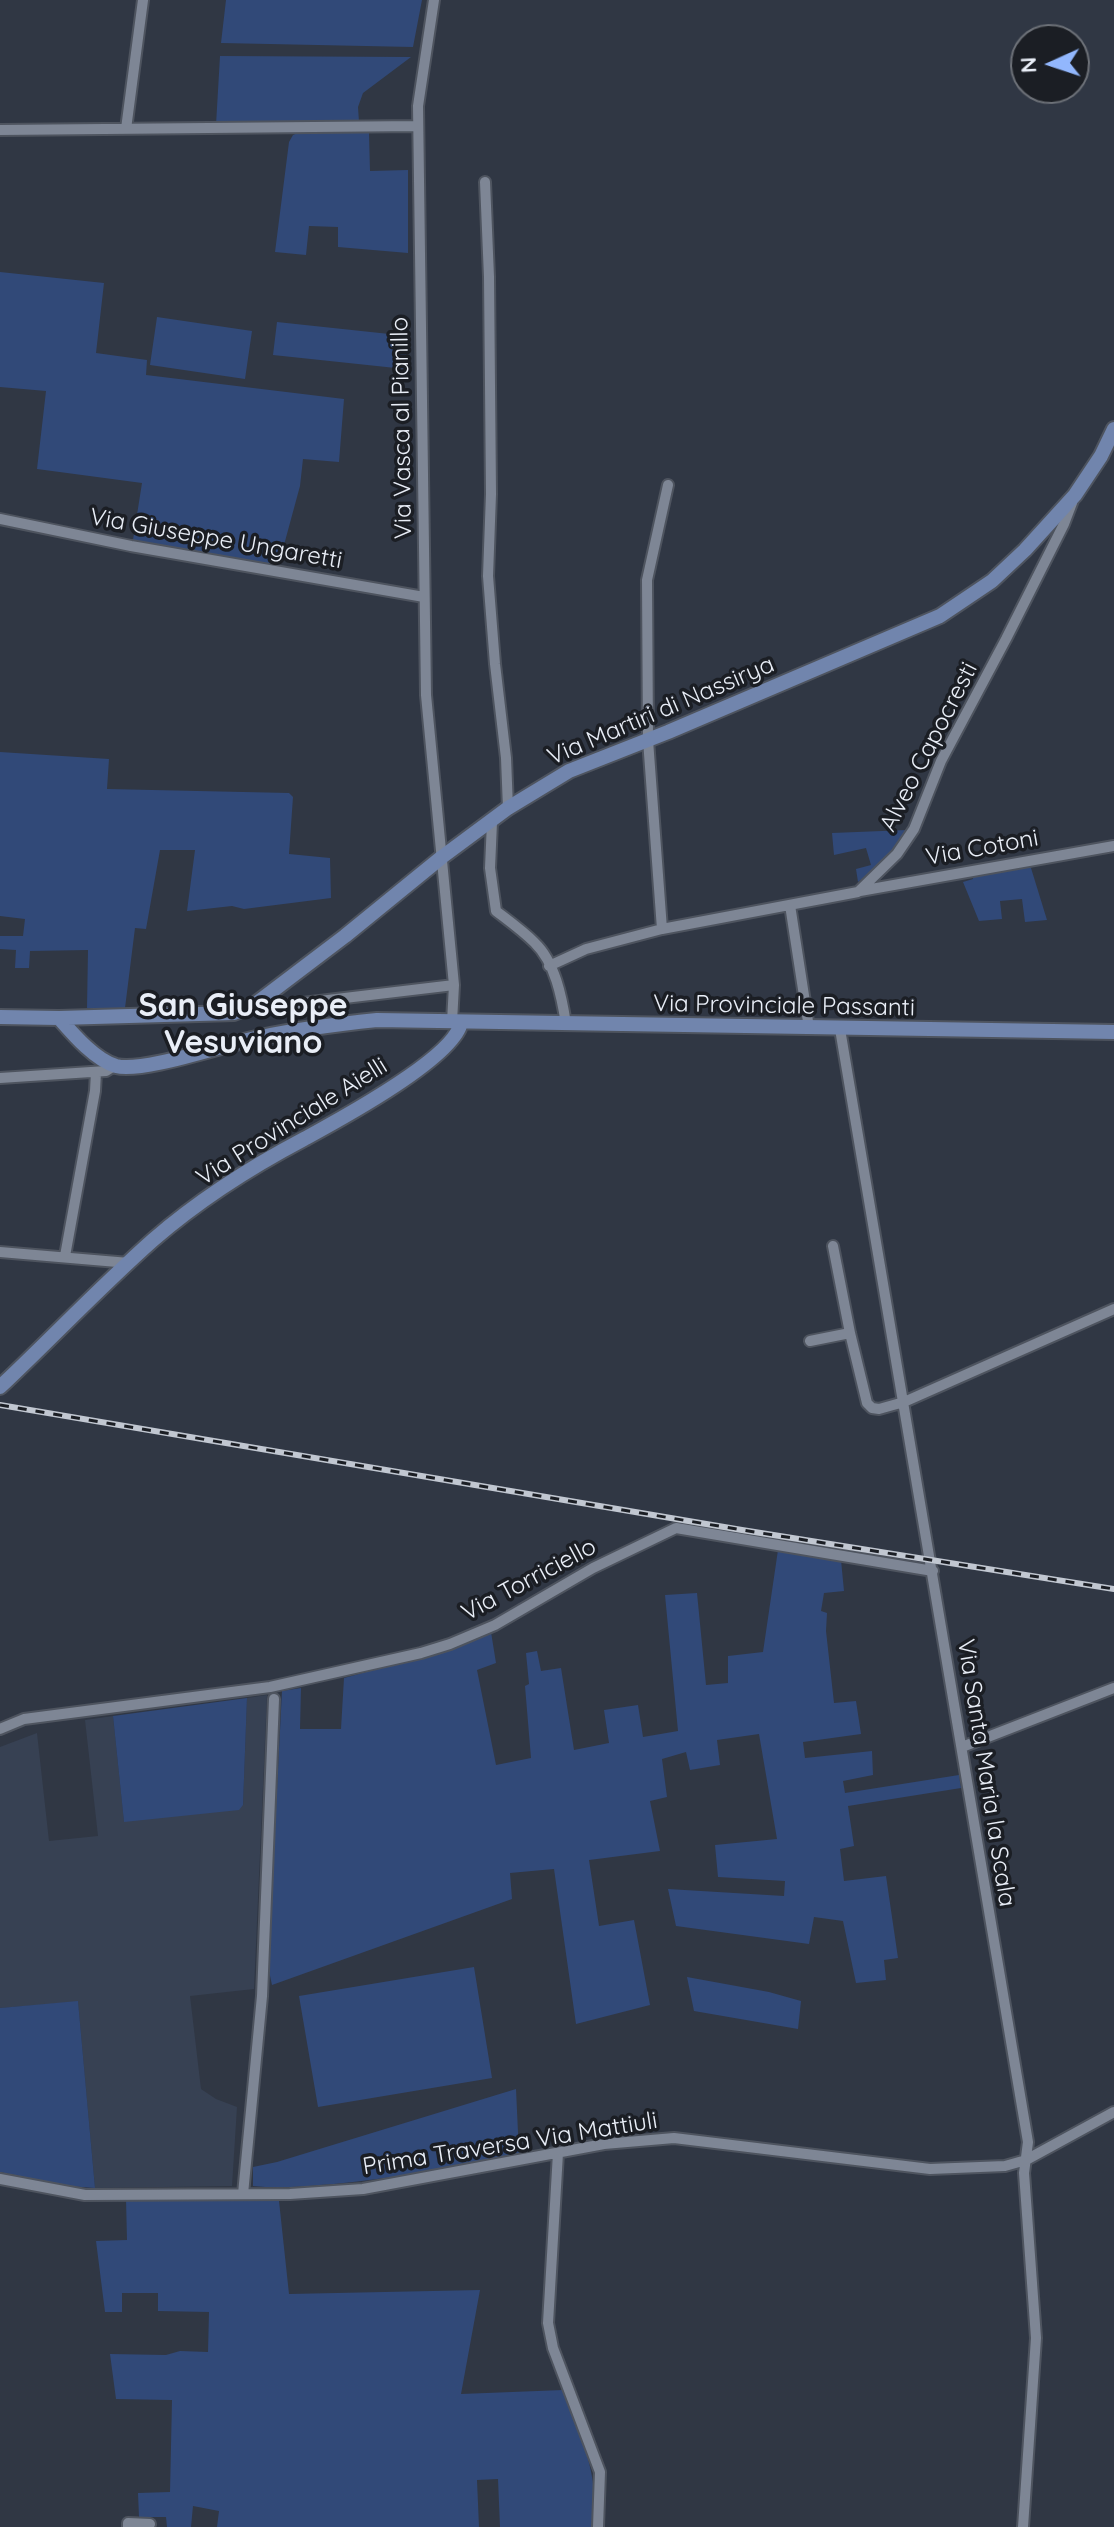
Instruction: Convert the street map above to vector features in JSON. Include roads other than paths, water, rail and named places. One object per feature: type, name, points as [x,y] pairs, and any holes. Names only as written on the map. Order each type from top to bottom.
[{"type":"street","points":[[126,129],[143,0]]},
{"type":"street","name":"Via Vasca al Pianillo","points":[[434,0],[418,126],[426,695],[457,1022]]},
{"type":"street","points":[[0,130],[418,126]]},
{"type":"street","points":[[485,182],[491,449],[488,576],[508,808]]},
{"type":"street","name":"Via Martiri di Nassirya","points":[[0,1017],[234,1013],[254,1005],[442,857],[508,808],[569,771],[940,616],[992,581],[1025,550],[1108,457],[1114,429]]},
{"type":"street","points":[[662,929],[648,740],[647,580],[668,485]]},
{"type":"street","name":"Alveo Capocresti","points":[[858,892],[897,854],[914,829],[941,761],[1064,524],[1075,495]]},
{"type":"street","name":"Via Giuseppe Ungaretti","points":[[0,519],[131,546],[424,597]]},
{"type":"street","points":[[492,822],[490,868],[496,911],[536,943],[558,989],[566,1024]]},
{"type":"street","name":"Via Cotoni","points":[[858,892],[1114,846]]},
{"type":"street","points":[[549,966],[586,949],[662,929],[858,892]]},
{"type":"street","points":[[790,905],[809,1028]]},
{"type":"street","points":[[254,1005],[269,1007],[454,985]]},
{"type":"street","points":[[0,1078],[106,1071],[114,1066],[80,1041],[59,1018]]},
{"type":"street","name":"Via Provinciale Passanti","points":[[114,1066],[131,1067],[259,1037],[377,1020],[1114,1032]]},
{"type":"street","name":"Via Provinciale Aielli","points":[[0,1387],[154,1240],[251,1167],[386,1092],[449,1044],[457,1036],[457,1022]]},
{"type":"street","name":"Via Santa Maria la Scala","points":[[840,1029],[1028,2142],[1024,2173],[1036,2338],[1023,2527]]},
{"type":"street","points":[[65,1256],[96,1072]]},
{"type":"street","points":[[833,1246],[850,1333],[867,1403],[872,1408],[904,1402],[1114,1309]]},
{"type":"street","points":[[0,1252],[130,1263]]},
{"type":"street","points":[[810,1341],[850,1333]]},
{"type":"street","name":"Via Torriciello","points":[[0,1729],[24,1719],[270,1687],[421,1653],[495,1625],[593,1568],[676,1528],[933,1571]]},
{"type":"street","points":[[962,1747],[1114,1688]]},
{"type":"street","points":[[243,2194],[262,1996],[274,1699]]},
{"type":"street","name":"Prima Traversa Via Mattiuli","points":[[0,2179],[85,2195],[290,2194],[363,2189],[604,2144],[674,2138],[930,2169],[1005,2166],[1026,2160],[1114,2112]]},
{"type":"street","points":[[558,2153],[548,2323],[553,2348],[600,2472],[598,2527]]},
{"type":"street","points":[[128,2527],[128,2523],[150,2524]]},
{"type":"railway","points":[[0,1405],[742,1530],[1114,1589]]},
{"type":"district","name":"San Giuseppe Vesuviano","points":[[243,1024]]}]
